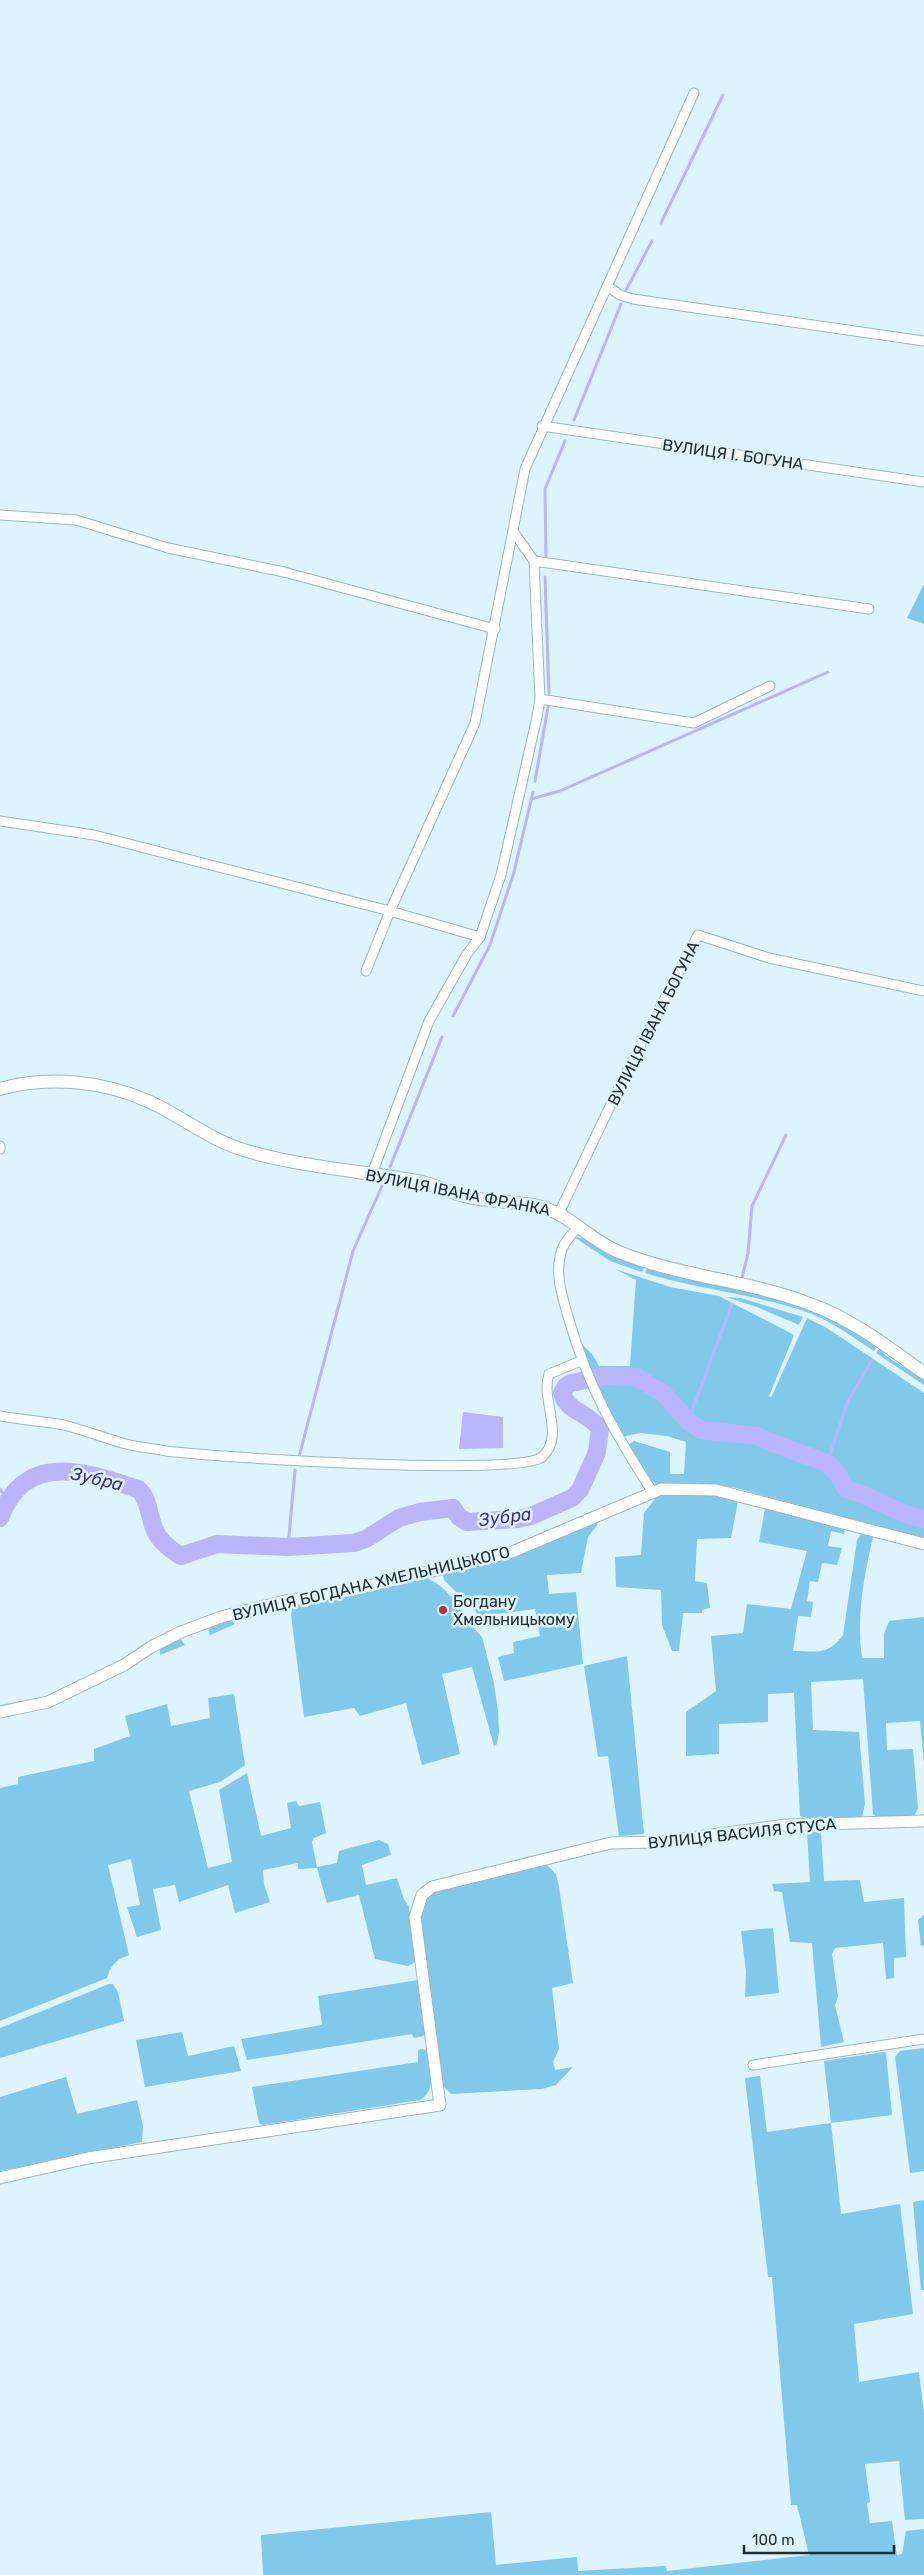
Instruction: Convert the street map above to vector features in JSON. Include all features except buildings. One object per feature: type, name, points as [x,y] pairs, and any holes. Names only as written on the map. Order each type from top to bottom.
[{"type":"main road","name":"ВУЛИЦЯ ІВАНА ФРАНКА","points":[[0,1089],[31,1081],[51,1080],[112,1090],[149,1101],[220,1141],[245,1151],[421,1182],[465,1196],[537,1206],[559,1213],[608,1247],[644,1262],[811,1304],[850,1323],[924,1373]]},
{"type":"street","points":[[366,971],[390,911],[475,723],[525,469],[542,426],[694,93]]},
{"type":"street","points":[[607,286],[620,295],[633,299],[924,341]]},
{"type":"street","name":"ВУЛИЦЯ І. БОГУНА","points":[[542,426],[924,482]]},
{"type":"street","points":[[0,515],[76,520],[168,548],[284,572],[494,629]]},
{"type":"street","points":[[372,1174],[429,1021],[467,954],[480,937],[501,875],[540,699],[534,561],[513,532]]},
{"type":"street","points":[[534,561],[869,609]]},
{"type":"street","points":[[540,699],[694,724],[770,686]]},
{"type":"street","points":[[0,821],[94,835],[390,911],[480,937]]},
{"type":"street","name":"ВУЛИЦЯ ІВАНА БОГУНА","points":[[559,1213],[624,1077],[698,935],[769,958],[924,991]]},
{"type":"street","points":[[578,1227],[562,1248],[558,1282],[581,1361],[593,1390],[620,1441],[652,1491]]},
{"type":"street","points":[[0,1416],[64,1425],[122,1443],[169,1451],[294,1460],[460,1467],[524,1463],[537,1460],[549,1448],[552,1438],[552,1422],[546,1390],[549,1374],[581,1361]]},
{"type":"street","name":"ВУЛИЦЯ БОГДАНА ХМЕЛЬНИЦЬКОГО","points":[[0,1712],[14,1711],[56,1698],[124,1665],[151,1647],[181,1632],[221,1617],[285,1601],[352,1590],[512,1552],[652,1491],[674,1488],[716,1490],[924,1544]]},
{"type":"street","name":"ВУЛИЦЯ ВАСИЛЯ СТУСА","points":[[0,2178],[88,2158],[440,2105],[415,1917],[417,1904],[422,1895],[432,1887],[611,1843],[659,1842],[786,1825],[924,1821]]},
{"type":"street","points":[[753,2065],[924,2039]]},
{"type":"shaded area","points":[[924,584],[924,624],[907,618]]},
{"type":"shaded area","points":[[574,1237],[581,1238],[613,1256],[644,1267],[642,1272],[610,1261]]},
{"type":"shaded area","points":[[647,1268],[774,1298],[798,1306],[823,1315],[846,1327],[871,1344],[878,1345],[874,1351],[836,1326],[812,1314],[792,1307],[665,1279],[645,1273]]},
{"type":"shaded area","points":[[615,1269],[670,1287],[719,1296],[794,1335],[769,1396],[771,1398],[807,1318],[827,1328],[924,1393],[924,1539],[732,1487],[686,1484],[658,1485],[650,1480],[627,1448],[628,1445],[634,1441],[670,1452],[670,1474],[684,1474],[686,1442],[667,1436],[641,1433],[621,1437],[579,1349],[582,1344],[592,1354],[599,1366],[630,1366],[636,1280]]},
{"type":"shaded area","points":[[726,1297],[741,1298],[803,1317],[799,1325],[757,1307]]},
{"type":"shaded area","points":[[880,1348],[886,1356],[924,1380],[924,1385],[876,1353]]},
{"type":"shaded area","points":[[463,1412],[503,1417],[503,1448],[459,1449]]},
{"type":"shaded area","points":[[679,1492],[718,1496],[738,1501],[731,1538],[697,1539],[695,1581],[707,1583],[710,1608],[702,1610],[702,1613],[683,1613],[679,1651],[672,1651],[662,1625],[661,1590],[616,1587],[615,1557],[641,1555],[644,1513],[658,1495]]},
{"type":"shaded area","points":[[765,1508],[845,1528],[844,1534],[831,1531],[828,1546],[842,1548],[837,1565],[822,1563],[818,1582],[810,1581],[807,1601],[813,1602],[811,1617],[798,1616],[793,1651],[821,1651],[832,1646],[843,1635],[857,1540],[861,1534],[873,1537],[860,1612],[862,1658],[884,1658],[884,1634],[889,1621],[924,1617],[924,1763],[920,1721],[886,1723],[887,1750],[913,1749],[918,1809],[914,1816],[875,1816],[873,1814],[863,1679],[811,1682],[813,1730],[859,1732],[865,1804],[862,1817],[809,1819],[800,1816],[794,1693],[768,1694],[768,1722],[719,1724],[719,1754],[686,1756],[686,1712],[716,1691],[711,1636],[743,1633],[747,1604],[791,1609],[807,1551],[759,1542]]},
{"type":"shaded area","points":[[592,1520],[598,1524],[588,1537],[581,1573],[547,1575],[549,1594],[576,1592],[583,1664],[504,1681],[498,1657],[514,1653],[513,1642],[540,1636],[535,1609],[480,1616],[444,1580],[443,1575],[533,1549]]},
{"type":"shaded area","points":[[423,1578],[437,1583],[449,1594],[470,1619],[466,1620],[482,1637],[494,1683],[499,1732],[497,1744],[494,1746],[472,1667],[442,1674],[460,1754],[422,1765],[406,1703],[360,1716],[354,1708],[304,1717],[291,1614],[293,1606],[297,1603]]},
{"type":"shaded area","points":[[232,1620],[235,1624],[210,1635],[208,1628]]},
{"type":"shaded area","points":[[180,1638],[185,1645],[160,1655],[160,1647]]},
{"type":"shaded area","points":[[627,1656],[644,1834],[619,1836],[608,1756],[598,1757],[584,1666]]},
{"type":"shaded area","points":[[234,1694],[245,1765],[220,1782],[189,1791],[208,1868],[232,1862],[219,1790],[247,1773],[261,1836],[291,1828],[287,1803],[296,1801],[299,1806],[320,1802],[326,1833],[314,1838],[312,1842],[317,1867],[337,1863],[339,1851],[379,1840],[388,1844],[391,1855],[362,1865],[366,1885],[397,1878],[404,1899],[409,1907],[415,1962],[408,1966],[375,1959],[359,1895],[327,1903],[317,1868],[298,1869],[298,1863],[263,1870],[264,1884],[270,1902],[235,1913],[228,1885],[179,1902],[175,1885],[153,1889],[161,1930],[137,1937],[127,1907],[140,1905],[131,1859],[108,1865],[129,1955],[115,1964],[107,1978],[0,2021],[0,1788],[18,1784],[18,1777],[94,1761],[94,1749],[130,1736],[125,1716],[167,1704],[171,1726],[210,1718],[208,1698]]},
{"type":"shaded area","points":[[807,1832],[821,1832],[824,1881],[860,1880],[864,1902],[904,1898],[906,1957],[894,1958],[894,1978],[886,1979],[883,1943],[835,1948],[832,1954],[838,1996],[835,2005],[844,2042],[821,2047],[812,1943],[790,1942],[782,1892],[774,1891],[772,1884],[810,1882]]},
{"type":"shaded area","points":[[545,1863],[556,1874],[573,1983],[552,1988],[559,2049],[553,2062],[555,2070],[573,2067],[556,2085],[542,2089],[451,2094],[442,2085],[420,1923],[423,1905],[434,1892]]},
{"type":"shaded area","points":[[924,1915],[924,1945],[921,1946],[918,1920]]},
{"type":"shaded area","points":[[773,1928],[779,1993],[745,1997],[746,1971],[741,1931]]},
{"type":"shaded area","points":[[418,1980],[426,2033],[423,2036],[414,2038],[412,2034],[247,2060],[241,2039],[322,2025],[318,1996]]},
{"type":"shaded area","points":[[113,1984],[118,1992],[124,2021],[0,2058],[0,2028]]},
{"type":"shaded area","points":[[182,2032],[188,2056],[234,2046],[241,2071],[145,2087],[136,2040]]},
{"type":"shaded area","points":[[924,2048],[924,2171],[910,2173],[895,2057],[900,2051]]},
{"type":"shaded area","points":[[418,2050],[428,2051],[431,2085],[429,2091],[420,2100],[263,2125],[259,2123],[252,2087],[418,2062]]},
{"type":"shaded area","points":[[886,2053],[892,2115],[831,2123],[824,2061]]},
{"type":"shaded area","points":[[760,2076],[767,2132],[831,2123],[841,2214],[900,2204],[913,2314],[854,2324],[859,2382],[919,2372],[924,2414],[924,2519],[905,2520],[899,2461],[865,2464],[870,2502],[867,2503],[870,2523],[892,2521],[897,2555],[902,2554],[906,2531],[924,2529],[924,2575],[263,2575],[261,2535],[491,2512],[496,2565],[577,2557],[578,2571],[666,2566],[667,2571],[809,2555],[797,2505],[791,2505],[772,2277],[768,2277],[745,2078]]},
{"type":"shaded area","points":[[66,2077],[77,2114],[137,2100],[143,2126],[142,2142],[0,2171],[0,2097]]},
{"type":"shaded area","points":[[924,2200],[924,2290],[921,2290],[913,2202]]},
{"type":"waterway","points":[[661,223],[723,95]]},
{"type":"waterway","points":[[626,290],[652,241]]},
{"type":"waterway","points":[[574,420],[621,304]]},
{"type":"waterway","points":[[546,556],[545,489],[565,441]]},
{"type":"waterway","points":[[545,577],[549,693]]},
{"type":"waterway","points":[[531,799],[560,791],[828,672]]},
{"type":"waterway","points":[[535,781],[548,707]]},
{"type":"waterway","points":[[453,1016],[490,945],[514,872],[533,792]]},
{"type":"waterway","points":[[390,1167],[442,1037]]},
{"type":"waterway","points":[[742,1278],[748,1253],[752,1206],[786,1135]]},
{"type":"waterway","points":[[299,1457],[353,1251],[382,1186]]},
{"type":"waterway","points":[[688,1421],[732,1304]]},
{"type":"waterway","points":[[827,1463],[848,1401],[872,1360]]},
{"type":"waterway","name":"Зубра","points":[[0,1518],[11,1497],[25,1482],[41,1474],[59,1472],[98,1477],[138,1489],[147,1502],[152,1523],[158,1537],[181,1556],[217,1544],[288,1547],[354,1543],[366,1539],[399,1518],[420,1512],[453,1508],[459,1517],[467,1522],[518,1519],[531,1516],[572,1498],[580,1490],[597,1452],[600,1429],[590,1419],[568,1404],[562,1393],[566,1386],[571,1383],[606,1376],[636,1377],[663,1393],[688,1421],[701,1430],[758,1436],[827,1463],[838,1474],[846,1489],[905,1514],[924,1519]]},
{"type":"waterway","points":[[288,1547],[295,1470]]},
{"type":"waterway","points":[[0,1489],[7,1500]]},
{"type":"place","name":"Богдану Хмельницькому","points":[[443,1610]]}]
